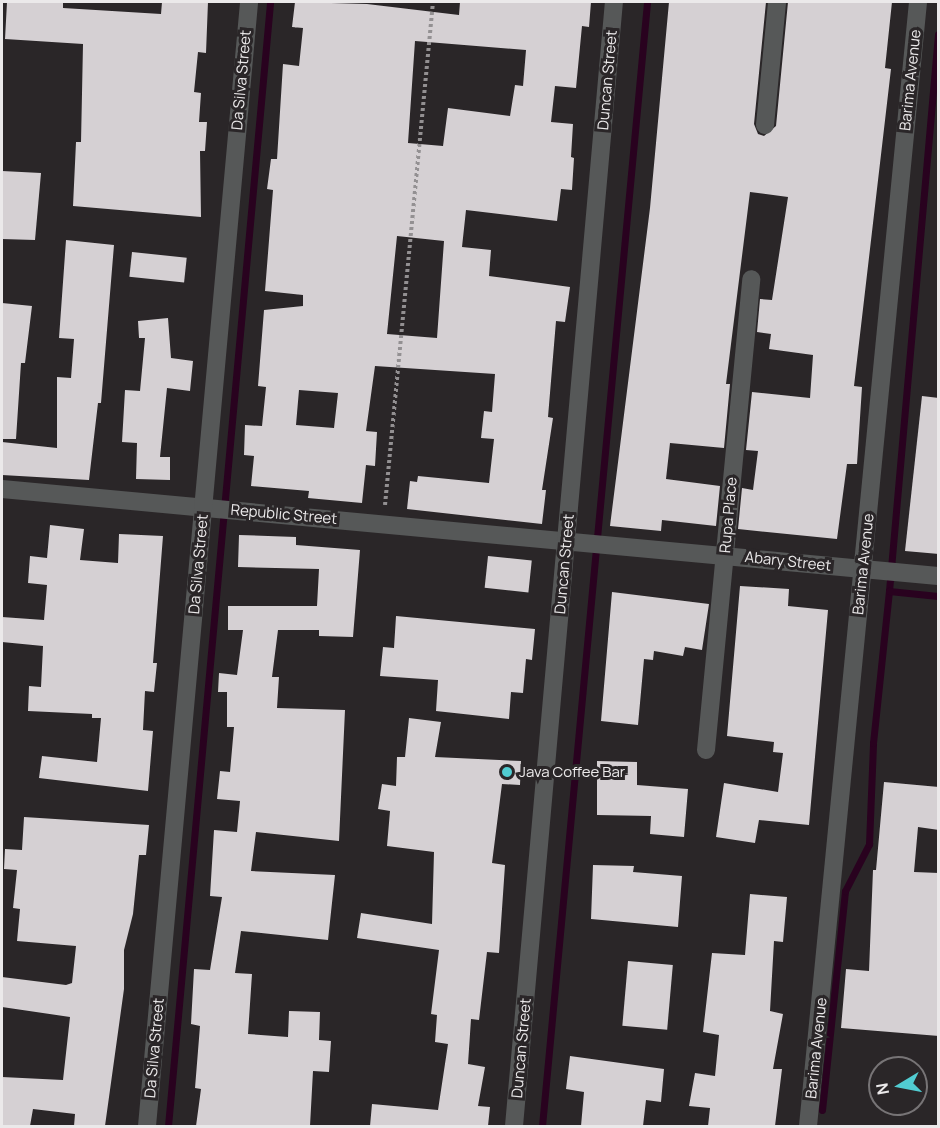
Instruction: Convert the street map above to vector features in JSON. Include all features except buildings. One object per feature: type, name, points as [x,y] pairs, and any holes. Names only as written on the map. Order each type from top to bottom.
[{"type":"street","name":"Da Silva Street","points":[[147,1126],[206,507],[249,2]]},
{"type":"street","name":"Duncan Street","points":[[514,1126],[572,541],[614,2]]},
{"type":"street","points":[[765,125],[777,2]]},
{"type":"street","name":"Barima Avenue","points":[[808,1126],[868,569],[918,2]]},
{"type":"street","name":"Rupa Place","points":[[706,750],[751,279]]},
{"type":"street","name":"Republic Street","points":[[2,489],[572,541]]},
{"type":"street","name":"Abary Street","points":[[572,541],[939,576]]},
{"type":"path","points":[[383,523],[433,2]]},
{"type":"waterway","points":[[168,1126],[270,2]]},
{"type":"waterway","points":[[542,1126],[647,2]]},
{"type":"waterway","points":[[889,591],[938,34]]},
{"type":"waterway","points":[[822,1110],[845,891],[869,844],[873,743],[889,591],[938,596]]},
{"type":"place","name":"Java Coffee Bar","points":[[507,772]]}]
